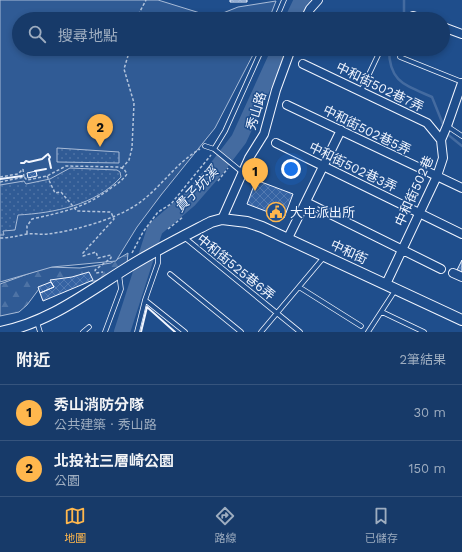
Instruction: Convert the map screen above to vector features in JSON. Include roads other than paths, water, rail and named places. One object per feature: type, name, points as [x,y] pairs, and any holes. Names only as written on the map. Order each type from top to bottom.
[{"type":"street","points":[[309,12],[318,0]]},
{"type":"street","points":[[450,30],[462,34]]},
{"type":"street","name":"秀山路","points":[[222,218],[242,172],[264,134],[276,90],[288,56]]},
{"type":"street","name":"中和街502巷7弄","points":[[303,64],[427,123],[441,140]]},
{"type":"street","points":[[441,140],[448,126],[462,83]]},
{"type":"street","name":"中和街502巷5弄","points":[[288,105],[462,188]]},
{"type":"street","points":[[288,238],[341,130]]},
{"type":"street","name":"中和街502巷","points":[[386,284],[401,248],[437,176],[443,158],[441,140]]},
{"type":"street","name":"中和街502巷3弄","points":[[276,143],[462,234]]},
{"type":"street","points":[[306,202],[441,269]]},
{"type":"street","points":[[0,332],[36,322],[114,273],[133,259],[156,251],[211,222],[222,218]]},
{"type":"street","name":"中和街","points":[[222,218],[247,222],[288,238],[462,320]]},
{"type":"street","points":[[453,273],[462,277]]},
{"type":"lane","points":[[279,12],[284,0]]},
{"type":"lane","points":[[214,149],[225,131],[259,56]]},
{"type":"lane","points":[[361,91],[376,56]]},
{"type":"lane","points":[[400,57],[462,83]]},
{"type":"lane","points":[[448,126],[462,136]]},
{"type":"lane","points":[[205,146],[214,149],[242,172]]},
{"type":"lane","name":"中和街525巷6弄","points":[[183,236],[300,332]]},
{"type":"lane","points":[[137,332],[145,300],[158,263],[156,251]]},
{"type":"lane","points":[[261,332],[325,256]]},
{"type":"lane","points":[[105,332],[121,288],[114,273]]},
{"type":"lane","points":[[170,274],[242,332]]},
{"type":"lane","points":[[299,287],[361,326]]},
{"type":"lane","points":[[368,332],[396,289]]},
{"type":"lane","points":[[145,300],[185,332]]},
{"type":"lane","points":[[382,312],[424,332]]},
{"type":"lane","points":[[36,322],[40,332]]},
{"type":"lane","points":[[83,332],[89,327]]},
{"type":"waterway","name":"貴子坑溪","points":[[296,12],[302,0]]},
{"type":"waterway","points":[[404,0],[404,12]]},
{"type":"waterway","name":"貴子坑溪","points":[[122,332],[155,229],[189,200],[216,169],[239,139],[277,56]]},
{"type":"waterway","points":[[390,56],[392,69],[395,76],[400,81],[432,97],[444,127]]},
{"type":"waterway","points":[[446,133],[462,146]]},
{"type":"place","name":"北投社三層崎公園","points":[[100,147]]},
{"type":"place","name":"秀山消防分隊","points":[[255,191]]},
{"type":"place","name":"大屯派出所","points":[[276,212]]}]
